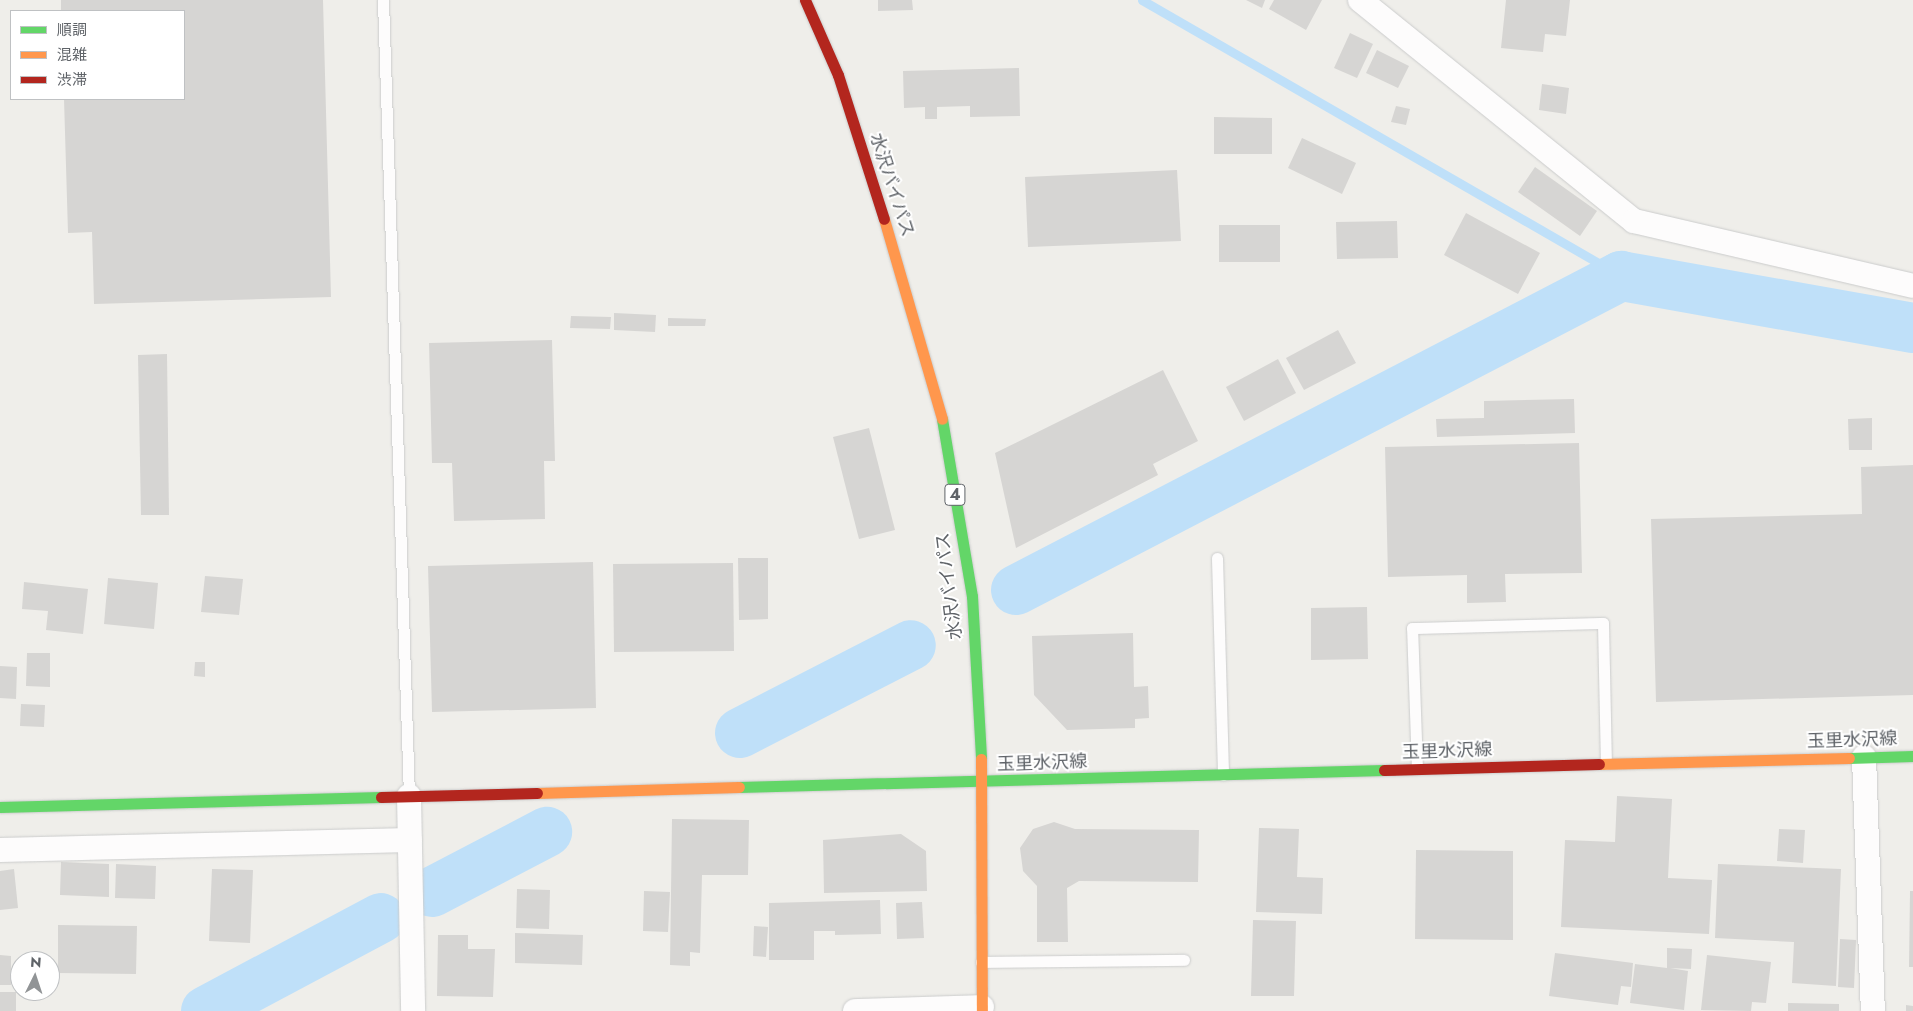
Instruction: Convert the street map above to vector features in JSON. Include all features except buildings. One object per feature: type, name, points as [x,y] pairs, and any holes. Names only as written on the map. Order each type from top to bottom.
[{"type":"main road","name":"水沢バイパス","points":[[806,0],[841,84],[903,276],[941,412],[972,596],[982,782],[982,1009]]},
{"type":"main road","name":"玉里水沢線","points":[[0,808],[356,796],[982,782],[1913,756]]},
{"type":"street","points":[[1360,0],[1634,221],[1913,286]]},
{"type":"street","points":[[1864,757],[1872,1011]]},
{"type":"street","points":[[409,796],[413,1011]]},
{"type":"street","points":[[0,850],[410,840]]},
{"type":"street","points":[[855,1011],[982,1009]]},
{"type":"lane","points":[[383,0],[409,796]]},
{"type":"lane","points":[[1217,558],[1223,775]]},
{"type":"lane","points":[[1417,770],[1412,628],[1602,623],[1606,764]]},
{"type":"lane","points":[[981,962],[1184,960]]},
{"type":"waterway","points":[[1142,0],[1621,276]]},
{"type":"waterway","points":[[1016,590],[1621,276],[1913,328]]},
{"type":"waterway","points":[[740,733],[911,645]]},
{"type":"waterway","points":[[432,892],[547,832]]},
{"type":"waterway","points":[[206,1011],[381,918]]},
{"type":"traffic: fast","points":[[942,419],[972,596],[981,759]]},
{"type":"traffic: fast","points":[[1849,758],[1913,756]]},
{"type":"traffic: fast","points":[[739,787],[1384,770]]},
{"type":"traffic: fast","points":[[0,807],[381,797]]},
{"type":"traffic: slow","points":[[884,219],[942,419]]},
{"type":"traffic: slow","points":[[1599,764],[1849,758]]},
{"type":"traffic: slow","points":[[981,759],[982,1011]]},
{"type":"traffic: slow","points":[[537,793],[739,787]]},
{"type":"traffic: jam","points":[[805,0],[838,75],[884,219]]},
{"type":"traffic: jam","points":[[1384,770],[1599,764]]},
{"type":"traffic: jam","points":[[381,797],[537,793]]}]
